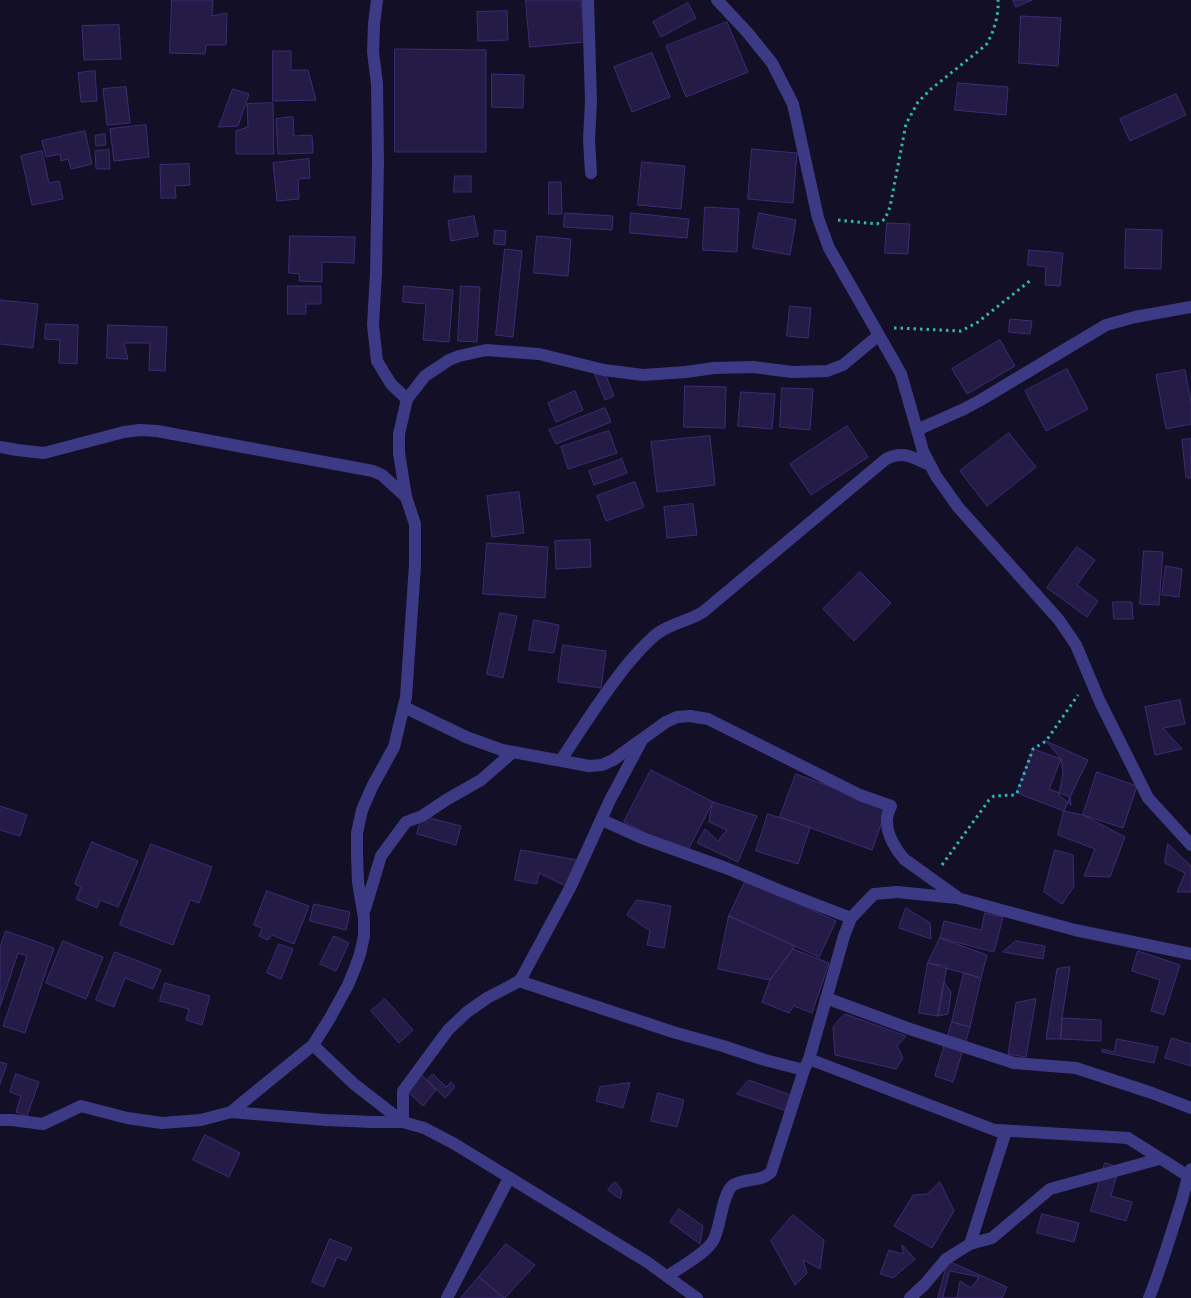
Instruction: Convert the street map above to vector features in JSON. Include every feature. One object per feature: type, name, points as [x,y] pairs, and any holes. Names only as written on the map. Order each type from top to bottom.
[{"type":"street","points":[[377,0],[373,52],[377,84],[378,162],[374,325],[378,361],[391,384],[407,399]]},
{"type":"street","points":[[588,0],[591,173]]},
{"type":"street","points":[[717,0],[747,32],[772,63],[793,104],[818,218],[829,248],[901,374],[923,451],[936,476],[958,507],[1059,620],[1076,645],[1100,702],[1148,798],[1191,845]]},
{"type":"street","points":[[917,430],[979,401],[1106,325],[1135,317],[1191,307]]},
{"type":"street","points":[[231,1112],[313,1044],[348,985],[360,954],[364,936],[364,914],[358,882],[357,855],[360,817],[372,787],[394,748],[406,697],[415,565],[414,524],[406,497],[399,453],[399,434],[407,399],[425,376],[449,360],[486,350],[539,354],[604,370],[643,375],[714,368],[752,367],[792,372],[827,371],[843,365],[878,333]]},
{"type":"street","points":[[0,447],[44,453],[124,432],[140,430],[157,431],[374,471],[382,475],[406,497]]},
{"type":"street","points":[[561,760],[610,686],[646,643],[665,628],[703,612],[886,459],[896,454],[906,455],[930,465]]},
{"type":"street","points":[[404,707],[466,737],[502,750],[589,766],[602,765],[613,760],[666,722],[678,717],[690,716],[708,720],[860,796],[891,806],[886,821],[892,843],[897,851],[904,859],[957,898]]},
{"type":"street","points":[[403,1122],[403,1091],[448,1030],[467,1012],[486,998],[519,981],[570,888],[610,800],[643,739]]},
{"type":"street","points":[[364,914],[381,856],[406,822],[422,816],[481,780],[513,752]]},
{"type":"street","points":[[602,820],[642,838],[726,868],[781,892],[851,918]]},
{"type":"street","points":[[667,1276],[705,1250],[714,1240],[727,1195],[732,1186],[762,1178],[771,1172],[807,1064],[844,936],[851,918],[874,894],[897,892],[957,898],[1074,930],[1191,954]]},
{"type":"street","points":[[519,981],[765,1060],[807,1064],[1005,1134],[970,1244]]},
{"type":"street","points":[[826,998],[1014,1064],[1076,1068],[1191,1108]]},
{"type":"street","points":[[313,1044],[354,1084],[403,1122]]},
{"type":"street","points":[[0,1120],[43,1124],[81,1106],[127,1118],[162,1123],[201,1120],[231,1112],[326,1120],[403,1122],[424,1128],[452,1143],[647,1262],[698,1298]]},
{"type":"street","points":[[997,1130],[1128,1138],[1160,1159],[1189,1172],[1149,1298]]},
{"type":"street","points":[[910,1298],[925,1284],[946,1259],[970,1244],[992,1238],[1050,1189],[1160,1159]]},
{"type":"street","points":[[447,1298],[509,1178]]},
{"type":"path","points":[[818,218],[876,224],[885,219],[890,208],[906,124],[909,118],[918,102],[931,89],[986,45],[997,17],[998,0]]},
{"type":"path","points":[[878,333],[899,328],[961,330],[978,322],[1031,280]]},
{"type":"path","points":[[932,879],[989,800],[994,796],[1015,795],[1017,793],[1033,749],[1046,742],[1090,678]]},
{"type":"building","points":[[172,0],[213,0],[212,16],[227,13],[226,45],[206,45],[205,54],[170,53]]},
{"type":"building","points":[[526,0],[581,0],[585,42],[530,47]]},
{"type":"building","points":[[1013,0],[1032,0],[1016,7]]},
{"type":"building","points":[[688,3],[696,18],[661,37],[653,22]]},
{"type":"building","points":[[507,11],[508,40],[478,41],[477,12]]},
{"type":"building","points":[[1021,16],[1061,18],[1058,66],[1019,63]]},
{"type":"building","points":[[727,22],[748,72],[686,97],[666,46]]},
{"type":"building","points":[[119,25],[121,59],[84,60],[82,26]]},
{"type":"building","points":[[395,49],[486,50],[486,152],[395,152]]},
{"type":"building","points":[[273,51],[291,51],[291,70],[308,70],[316,100],[273,101]]},
{"type":"building","points":[[652,53],[670,97],[632,112],[614,67]]},
{"type":"building","points":[[95,71],[97,101],[81,102],[78,73]]},
{"type":"building","points":[[492,74],[524,75],[523,108],[492,107]]},
{"type":"building","points":[[958,83],[1008,87],[1006,115],[955,110]]},
{"type":"building","points":[[126,87],[130,123],[107,125],[103,89]]},
{"type":"building","points":[[233,89],[249,94],[238,126],[219,127]]},
{"type":"building","points":[[1176,94],[1186,115],[1130,141],[1120,119]]},
{"type":"building","points":[[273,103],[274,154],[236,154],[236,131],[248,127],[247,104]]},
{"type":"building","points":[[293,117],[294,136],[312,135],[313,153],[278,154],[276,119]]},
{"type":"building","points":[[146,125],[149,157],[114,161],[110,129]]},
{"type":"building","points":[[85,131],[92,164],[71,169],[68,159],[61,161],[60,154],[46,157],[42,141]]},
{"type":"building","points":[[105,134],[106,145],[96,146],[95,136]]},
{"type":"building","points":[[752,149],[797,153],[793,203],[748,199]]},
{"type":"building","points":[[109,150],[110,169],[96,169],[95,151]]},
{"type":"building","points":[[42,151],[49,183],[59,181],[63,199],[32,205],[21,156]]},
{"type":"building","points":[[309,159],[310,178],[298,179],[299,199],[277,201],[273,163]]},
{"type":"building","points":[[642,162],[685,166],[681,209],[638,205]]},
{"type":"building","points":[[189,164],[190,185],[175,186],[176,198],[161,198],[160,165]]},
{"type":"building","points":[[455,176],[471,176],[471,192],[454,192]]},
{"type":"building","points":[[549,182],[561,182],[562,214],[549,214]]},
{"type":"building","points":[[705,207],[739,209],[737,252],[703,250]]},
{"type":"building","points":[[565,213],[613,216],[612,230],[564,227]]},
{"type":"building","points":[[631,213],[689,219],[687,238],[630,233]]},
{"type":"building","points":[[759,213],[796,220],[790,255],[753,248]]},
{"type":"building","points":[[474,216],[478,236],[451,241],[448,221]]},
{"type":"building","points":[[887,223],[910,224],[908,254],[885,253]]},
{"type":"building","points":[[1126,229],[1162,230],[1161,269],[1125,268]]},
{"type":"building","points":[[495,230],[506,231],[505,245],[494,244]]},
{"type":"building","points":[[290,236],[355,237],[354,263],[322,262],[322,282],[299,281],[300,274],[289,273]]},
{"type":"building","points":[[537,236],[571,239],[568,276],[534,273]]},
{"type":"building","points":[[505,249],[522,251],[513,337],[496,335]]},
{"type":"building","points":[[1029,250],[1063,253],[1060,286],[1045,285],[1046,267],[1028,265]]},
{"type":"building","points":[[288,286],[321,286],[321,304],[306,304],[306,314],[288,314]]},
{"type":"building","points":[[404,286],[453,290],[449,342],[423,340],[426,304],[403,302]]},
{"type":"building","points":[[461,286],[480,287],[477,342],[458,341]]},
{"type":"building","points":[[0,300],[38,304],[33,348],[0,344]]},
{"type":"building","points":[[790,306],[811,308],[808,338],[787,336]]},
{"type":"building","points":[[1010,319],[1032,321],[1030,334],[1009,332]]},
{"type":"building","points":[[46,324],[78,325],[77,364],[59,363],[60,340],[45,339]]},
{"type":"building","points":[[108,325],[167,327],[165,371],[149,370],[150,343],[124,343],[128,359],[107,358]]},
{"type":"building","points":[[1000,340],[1015,366],[967,394],[952,369]]},
{"type":"building","points":[[1067,369],[1088,409],[1046,431],[1025,391]]},
{"type":"building","points":[[1185,370],[1191,403],[1191,424],[1166,429],[1156,375]]},
{"type":"building","points":[[604,371],[614,396],[605,400],[595,375]]},
{"type":"building","points":[[685,386],[726,387],[725,428],[684,427]]},
{"type":"building","points":[[782,388],[813,389],[810,430],[780,427]]},
{"type":"building","points":[[575,391],[583,410],[556,422],[548,403]]},
{"type":"building","points":[[741,392],[775,394],[772,429],[738,426]]},
{"type":"building","points":[[605,408],[611,422],[556,444],[549,430]]},
{"type":"building","points":[[847,426],[868,457],[811,495],[790,464]]},
{"type":"building","points":[[609,431],[617,453],[568,469],[561,447]]},
{"type":"building","points":[[1009,433],[1036,467],[987,506],[960,471]]},
{"type":"building","points":[[710,436],[715,485],[657,492],[651,442]]},
{"type":"building","points":[[1191,439],[1191,478],[1186,478],[1182,440]]},
{"type":"building","points":[[622,459],[627,473],[594,485],[589,471]]},
{"type":"building","points":[[635,482],[644,507],[606,521],[597,496]]},
{"type":"building","points":[[519,492],[524,533],[492,537],[487,496]]},
{"type":"building","points":[[693,504],[697,535],[667,538],[664,507]]},
{"type":"building","points":[[590,540],[591,567],[556,569],[555,541]]},
{"type":"building","points":[[487,543],[548,547],[545,598],[483,594]]},
{"type":"building","points":[[1077,547],[1095,560],[1077,585],[1098,601],[1087,617],[1047,588]]},
{"type":"building","points":[[1144,551],[1163,552],[1159,605],[1140,604]]},
{"type":"building","points":[[1166,566],[1182,569],[1179,597],[1162,595]]},
{"type":"building","points":[[860,572],[891,603],[854,641],[823,609]]},
{"type":"building","points":[[1113,602],[1132,602],[1133,619],[1114,619]]},
{"type":"building","points":[[500,613],[517,616],[503,678],[487,674]]},
{"type":"building","points":[[534,620],[559,625],[554,653],[529,650]]},
{"type":"building","points":[[563,645],[606,651],[601,688],[558,682]]},
{"type":"building","points":[[1180,700],[1185,724],[1163,728],[1182,749],[1155,755],[1145,707]]},
{"type":"building","points":[[1046,741],[1088,760],[1070,797],[1071,805],[1059,795],[1063,773],[1061,759]]},
{"type":"building","points":[[1033,749],[1061,759],[1049,789],[1070,797],[1064,811],[1017,793]]},
{"type":"building","points":[[651,770],[713,802],[686,854],[624,822]]},
{"type":"building","points":[[1097,772],[1137,786],[1123,828],[1083,815]]},
{"type":"building","points":[[796,774],[887,808],[872,850],[780,817]]},
{"type":"building","points":[[713,802],[757,816],[738,862],[697,843],[705,829],[718,841],[727,830],[709,822]]},
{"type":"building","points":[[0,806],[27,815],[20,836],[0,830]]},
{"type":"building","points":[[1064,811],[1083,815],[1125,837],[1110,877],[1084,876],[1095,849],[1058,835]]},
{"type":"building","points":[[768,814],[810,827],[798,864],[756,851]]},
{"type":"building","points":[[422,816],[461,826],[456,845],[417,834]]},
{"type":"building","points":[[92,842],[138,861],[118,907],[100,900],[97,908],[76,899],[81,887],[75,884]]},
{"type":"building","points":[[151,844],[212,867],[199,903],[190,900],[173,945],[120,925]]},
{"type":"building","points":[[1168,844],[1191,866],[1191,892],[1177,892],[1185,873],[1165,863]]},
{"type":"building","points":[[521,850],[583,861],[570,888],[539,873],[537,884],[515,880]]},
{"type":"building","points":[[1055,850],[1073,855],[1074,886],[1062,904],[1044,892]]},
{"type":"building","points":[[746,880],[836,921],[819,957],[729,916]]},
{"type":"building","points":[[267,891],[309,906],[294,944],[272,935],[268,940],[259,936],[262,928],[254,925]]},
{"type":"building","points":[[637,900],[671,906],[664,948],[647,945],[650,931],[627,915]]},
{"type":"building","points":[[314,904],[350,912],[346,930],[310,921]]},
{"type":"building","points":[[906,908],[930,923],[931,939],[899,928]]},
{"type":"building","points":[[985,913],[1003,917],[994,952],[940,938],[944,921],[981,930]]},
{"type":"building","points":[[729,916],[795,946],[770,980],[718,969]]},
{"type":"building","points":[[6,931],[54,948],[25,1033],[3,1026],[27,956],[18,953],[0,1007],[0,947]]},
{"type":"building","points":[[334,936],[349,943],[336,971],[320,964]]},
{"type":"building","points":[[940,938],[987,955],[981,978],[928,963]]},
{"type":"building","points":[[63,941],[103,957],[86,999],[46,983]]},
{"type":"building","points":[[1016,941],[1045,946],[1043,959],[1003,952]]},
{"type":"building","points":[[279,944],[293,949],[281,979],[267,973]]},
{"type":"building","points":[[793,949],[829,963],[812,1013],[794,1006],[789,1013],[762,1002],[770,980]]},
{"type":"building","points":[[1138,951],[1180,965],[1164,1015],[1151,1011],[1160,980],[1132,971]]},
{"type":"building","points":[[115,952],[161,970],[153,989],[125,978],[114,1007],[96,1000]]},
{"type":"building","points":[[928,963],[947,966],[938,1016],[919,1013]]},
{"type":"building","points":[[1070,967],[1062,1018],[1061,1039],[1046,1039],[1057,969]]},
{"type":"building","points":[[964,973],[981,978],[970,1027],[952,1022]]},
{"type":"building","points":[[944,982],[951,992],[948,1014],[938,1016]]},
{"type":"building","points":[[165,983],[210,996],[202,1025],[186,1020],[189,1009],[160,1001]]},
{"type":"building","points":[[385,999],[413,1030],[399,1043],[371,1011]]},
{"type":"building","points":[[1036,999],[1026,1057],[1008,1054],[1016,1003]]},
{"type":"building","points":[[845,1014],[906,1036],[897,1046],[903,1058],[896,1069],[835,1055],[833,1027]]},
{"type":"building","points":[[1062,1018],[1101,1020],[1101,1041],[1061,1039]]},
{"type":"building","points":[[952,1022],[970,1027],[953,1082],[935,1076]]},
{"type":"building","points":[[1172,1038],[1191,1044],[1191,1066],[1165,1058]]},
{"type":"building","points":[[1117,1039],[1158,1047],[1154,1063],[1102,1052],[1102,1049],[1114,1052]]},
{"type":"building","points":[[0,1062],[7,1064],[0,1084]]},
{"type":"building","points":[[420,1073],[436,1090],[423,1106],[407,1091]]},
{"type":"building","points":[[16,1074],[39,1082],[27,1116],[16,1112],[21,1096],[10,1092]]},
{"type":"building","points":[[433,1074],[446,1087],[451,1082],[455,1087],[445,1098],[427,1080]]},
{"type":"building","points":[[749,1080],[793,1096],[787,1111],[737,1094]]},
{"type":"building","points":[[630,1083],[623,1108],[596,1101],[600,1087]]},
{"type":"building","points":[[658,1093],[684,1100],[677,1127],[651,1121]]},
{"type":"building","points":[[205,1135],[240,1153],[229,1177],[193,1160]]},
{"type":"building","points":[[1105,1163],[1119,1167],[1111,1196],[1132,1202],[1126,1221],[1091,1211]]},
{"type":"building","points":[[615,1182],[622,1190],[620,1199],[608,1190]]},
{"type":"building","points":[[940,1182],[954,1211],[932,1248],[894,1226],[913,1195],[927,1194]]},
{"type":"building","points":[[679,1209],[703,1226],[700,1244],[670,1222]]},
{"type":"building","points":[[1042,1214],[1079,1223],[1074,1242],[1037,1233]]},
{"type":"building","points":[[793,1215],[824,1240],[820,1269],[803,1260],[807,1273],[795,1285],[771,1241]]},
{"type":"building","points":[[330,1239],[352,1248],[346,1261],[337,1257],[324,1287],[312,1282]]},
{"type":"building","points":[[506,1244],[535,1265],[504,1298],[479,1277]]},
{"type":"building","points":[[902,1245],[915,1259],[893,1278],[880,1274],[889,1250],[903,1254]]},
{"type":"building","points":[[948,1261],[1007,1287],[1002,1298],[938,1298]]},
{"type":"building","points":[[950,1271],[979,1277],[971,1288],[960,1281],[957,1298],[943,1298]]},
{"type":"building","points":[[479,1277],[504,1298],[461,1298]]}]
